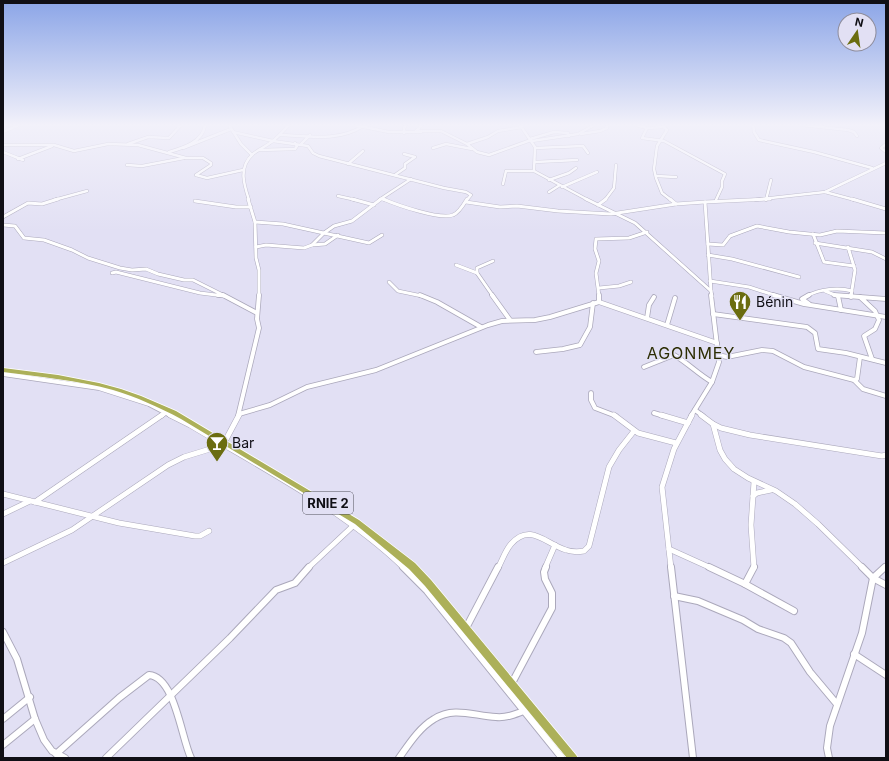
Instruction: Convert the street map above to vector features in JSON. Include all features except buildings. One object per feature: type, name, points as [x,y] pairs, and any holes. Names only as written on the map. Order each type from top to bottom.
[{"type":"highway","name":"RNIE 2","points":[[3,371],[101,385],[142,397],[224,444],[355,524],[412,566],[512,683],[528,709],[573,758]]},
{"type":"street","points":[[127,165],[142,166],[172,161]]},
{"type":"street","points":[[207,161],[211,163],[211,165],[196,175],[210,178],[234,170],[243,170]]},
{"type":"street","points":[[3,563],[72,530],[168,465],[184,457],[224,444],[239,414],[259,328],[257,319],[259,300],[259,270],[255,222],[243,181],[243,170],[249,161]]},
{"type":"street","points":[[335,161],[471,194],[454,217],[408,208],[382,199]]},
{"type":"street","points":[[348,164],[352,161]]},
{"type":"street","points":[[395,175],[405,168],[406,163],[410,161]]},
{"type":"street","points":[[534,171],[535,162],[565,161]]},
{"type":"street","points":[[654,161],[657,181],[662,193],[676,204]]},
{"type":"street","points":[[702,161],[725,174],[722,181],[722,187],[716,200]]},
{"type":"street","points":[[844,161],[873,168]]},
{"type":"street","points":[[466,202],[500,207],[517,206],[558,211],[614,214],[676,204],[716,200],[766,200],[825,192],[886,163]]},
{"type":"street","points":[[598,205],[606,201],[614,191],[616,165]]},
{"type":"street","points":[[550,180],[569,173],[576,168]]},
{"type":"street","points":[[503,184],[506,171],[534,171],[614,214],[635,223],[647,232],[710,291]]},
{"type":"street","points":[[549,192],[597,172]]},
{"type":"street","points":[[656,176],[676,177]]},
{"type":"street","points":[[312,245],[324,232],[334,226],[352,222],[361,213],[410,179]]},
{"type":"street","points":[[766,200],[771,180]]},
{"type":"street","points":[[3,217],[28,203],[42,204],[87,191]]},
{"type":"street","points":[[825,192],[886,209]]},
{"type":"street","points":[[338,196],[374,205]]},
{"type":"street","points":[[195,200],[240,208],[251,207]]},
{"type":"street","points":[[694,758],[662,488],[664,472],[676,443],[712,382],[719,362],[710,291],[705,202]]},
{"type":"street","points":[[255,222],[283,224],[369,243],[382,235]]},
{"type":"street","points":[[3,226],[15,226],[24,238],[48,241],[88,258],[120,268],[132,270],[146,269],[158,274],[184,280],[193,280],[258,313]]},
{"type":"street","points":[[708,244],[723,245],[730,236],[757,226],[789,232],[824,235],[836,231],[886,233]]},
{"type":"street","points":[[599,302],[599,288],[596,270],[599,264],[599,258],[595,250],[596,239],[629,238],[647,232]]},
{"type":"street","points":[[813,234],[815,243],[824,262],[854,266]]},
{"type":"street","points":[[256,247],[266,245],[304,248],[312,245],[325,244],[338,235]]},
{"type":"street","points":[[815,243],[848,247],[876,253],[886,259]]},
{"type":"street","points":[[848,247],[855,270],[851,297]]},
{"type":"street","points":[[708,255],[732,259],[799,277]]},
{"type":"street","points":[[477,273],[477,268],[493,261]]},
{"type":"street","points":[[456,265],[477,273],[510,320]]},
{"type":"street","points":[[112,273],[116,272],[200,293],[223,295]]},
{"type":"street","points":[[710,281],[749,287],[812,306],[886,317]]},
{"type":"street","points":[[389,282],[398,291],[408,294],[419,294],[437,302],[481,327]]},
{"type":"street","points":[[599,288],[619,286],[632,282]]},
{"type":"street","points":[[812,306],[803,301],[802,298],[815,291],[839,288],[852,291]]},
{"type":"street","points":[[823,290],[838,296],[886,299]]},
{"type":"street","points":[[838,296],[841,310]]},
{"type":"street","points":[[647,318],[649,306],[654,297]]},
{"type":"street","points":[[860,297],[875,310],[879,316],[879,321],[875,329],[864,336],[872,360]]},
{"type":"street","points":[[667,325],[675,298]]},
{"type":"street","points":[[239,414],[270,405],[308,387],[376,370],[481,327],[510,320],[535,320],[550,317],[593,302],[599,302],[716,343]]},
{"type":"street","points":[[536,352],[563,349],[580,345],[590,327],[593,302]]},
{"type":"street","points":[[713,314],[807,326],[814,333],[818,349],[886,363]]},
{"type":"street","points":[[718,355],[727,357],[762,350],[773,351],[804,367],[854,380],[857,386],[886,396]]},
{"type":"street","points":[[644,367],[674,355],[712,382]]},
{"type":"street","points":[[854,380],[856,379],[860,357]]},
{"type":"street","points":[[592,392],[592,405],[616,416],[634,431],[676,443]]},
{"type":"street","points":[[695,410],[713,424],[721,428],[750,435],[882,456],[886,452]]},
{"type":"street","points":[[3,514],[33,501],[168,411]]},
{"type":"street","points":[[654,413],[688,423]]},
{"type":"street","points":[[713,424],[721,452],[727,462],[740,475],[782,494],[806,513],[873,578],[886,585]]},
{"type":"street","points":[[466,628],[502,559],[516,537],[524,533],[536,535],[572,552],[584,551],[589,546],[609,467],[619,450],[634,431]]},
{"type":"street","points":[[746,584],[754,569],[751,525],[754,482]]},
{"type":"street","points":[[753,496],[757,493],[772,490]]},
{"type":"street","points":[[3,494],[119,523],[195,536],[200,536],[209,531]]},
{"type":"street","points":[[106,758],[230,638],[276,590],[295,583],[310,566],[355,524],[384,548],[415,578],[528,709],[562,758]]},
{"type":"street","points":[[512,683],[552,608],[552,593],[545,579],[544,572],[555,545]]},
{"type":"street","points":[[669,549],[746,584],[794,611]]},
{"type":"street","points":[[829,758],[827,748],[830,726],[836,703],[862,633],[873,578],[886,567]]},
{"type":"street","points":[[674,596],[698,601],[743,620],[758,629],[784,638],[791,643],[810,672],[836,703]]},
{"type":"street","points":[[3,632],[17,659],[30,697],[35,719],[44,740],[56,754],[65,758]]},
{"type":"street","points":[[854,654],[886,675]]},
{"type":"street","points":[[56,754],[147,675],[154,676],[162,682],[171,694],[182,734],[191,758]]},
{"type":"street","points":[[3,719],[30,697]]},
{"type":"street","points":[[399,758],[428,723],[439,715],[455,712],[504,717],[528,709]]},
{"type":"street","points":[[3,745],[35,719]]},
{"type":"place","name":"Bénin","points":[[740,322]]},
{"type":"place","name":"Bar","points":[[217,462]]},
{"type":"district","name":"AGONMEY","points":[[691,353]]}]
